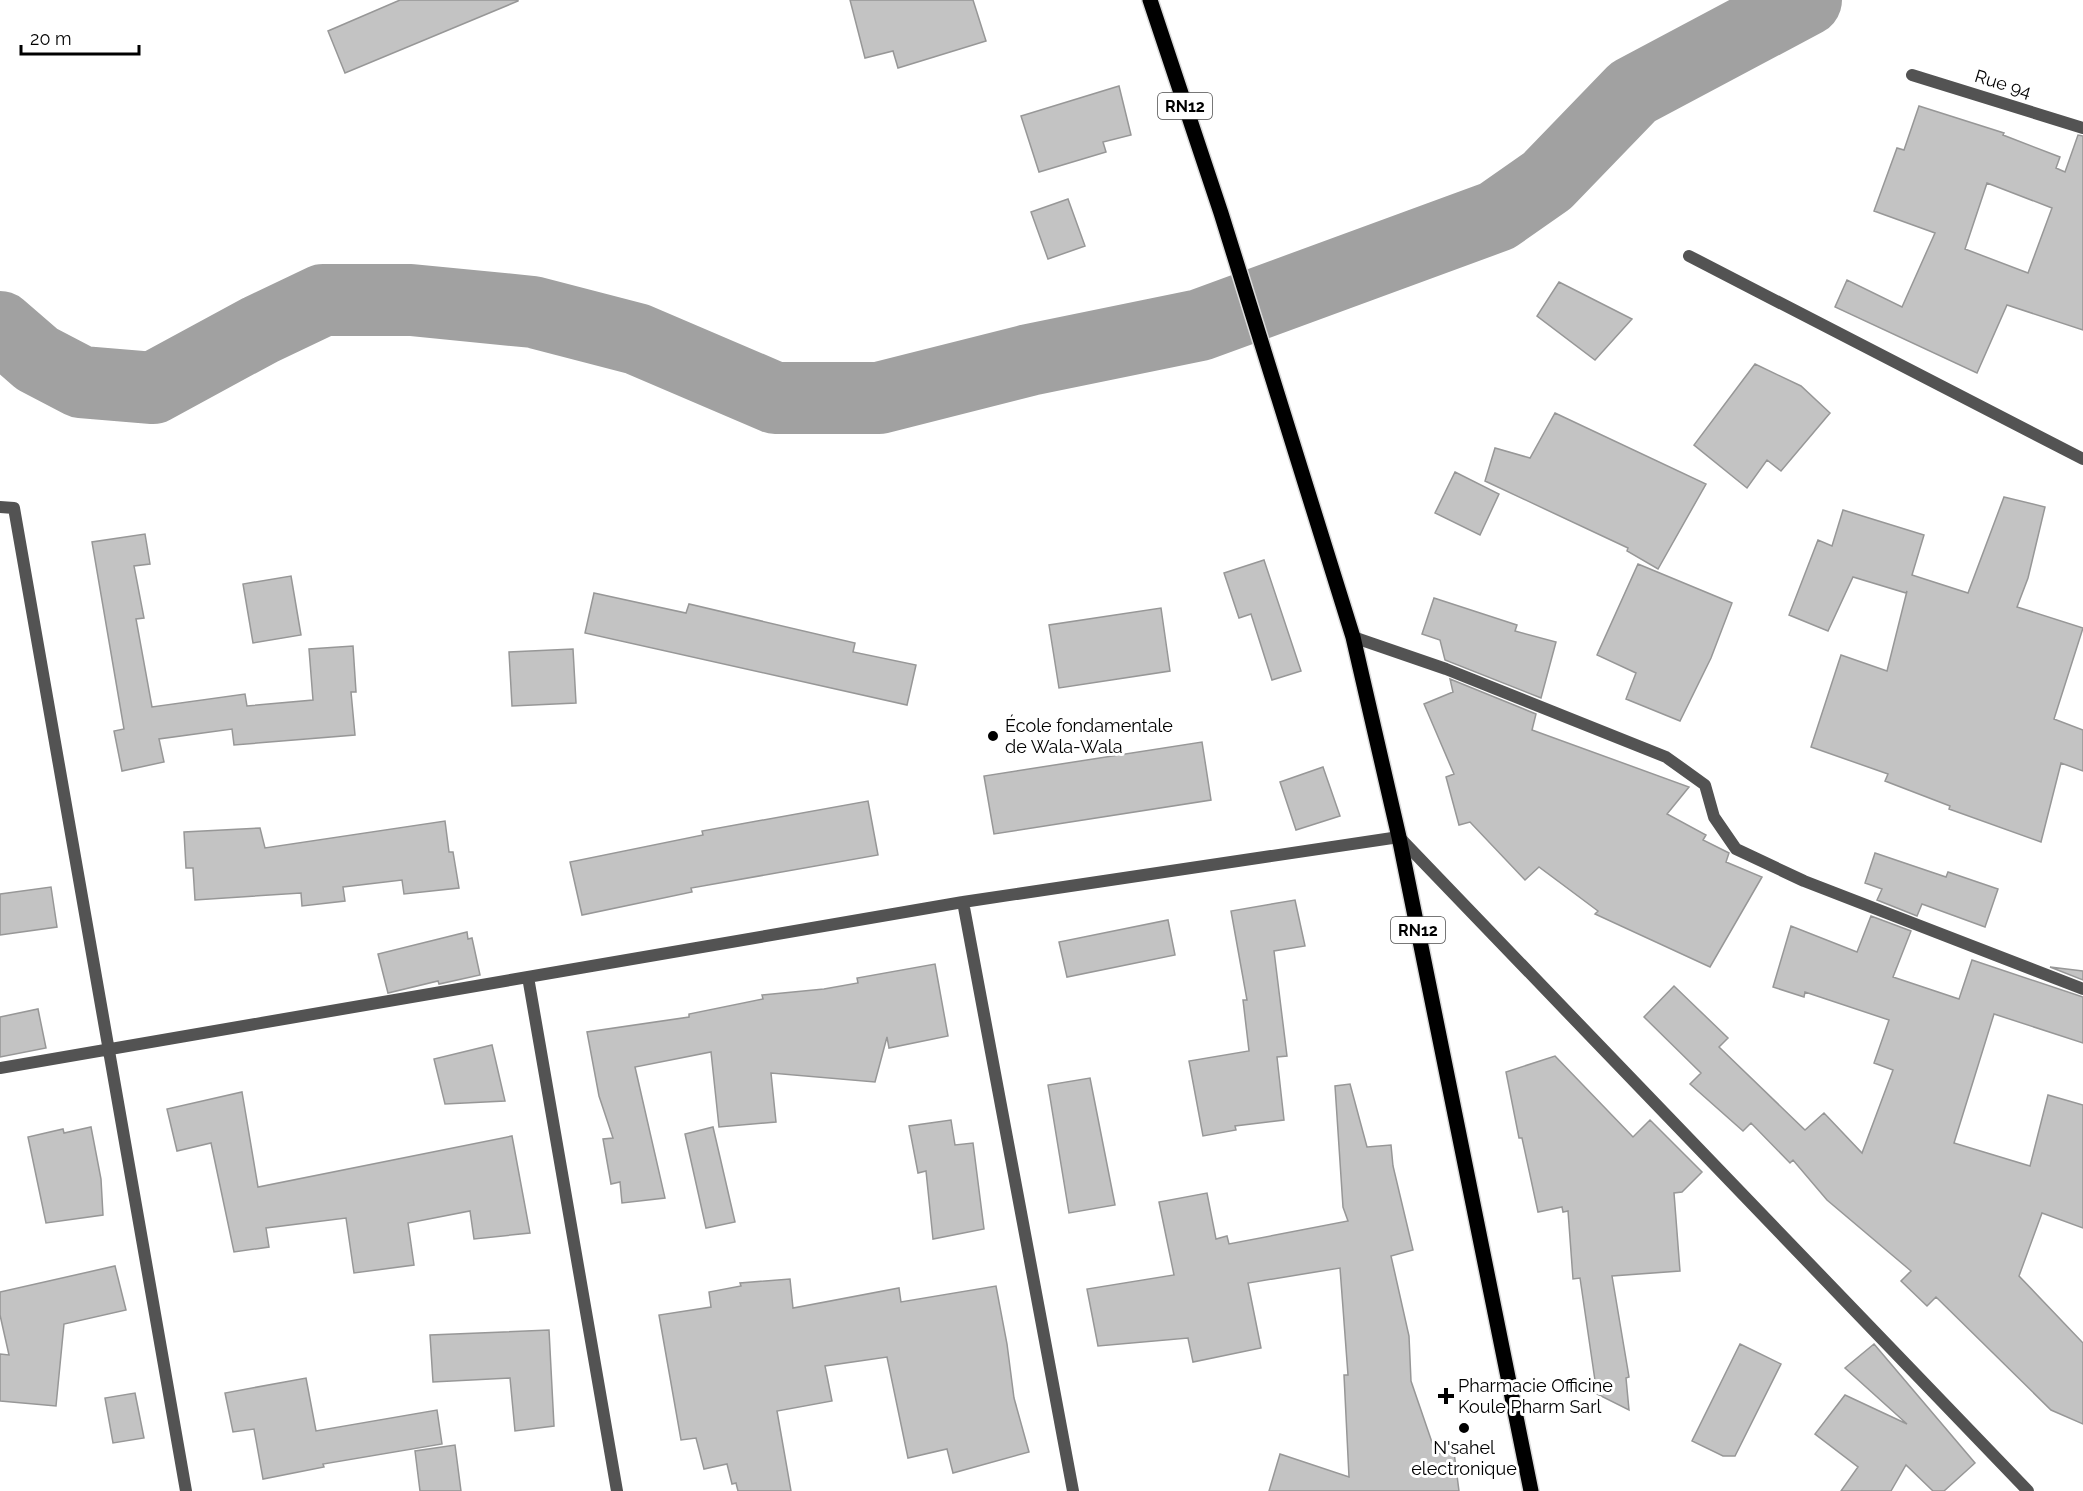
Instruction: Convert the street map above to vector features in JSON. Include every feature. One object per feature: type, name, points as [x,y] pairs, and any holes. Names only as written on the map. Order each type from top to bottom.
[{"type":"main road","name":"RN12","points":[[1150,0],[1221,213],[1353,637],[1399,837],[1531,1491]]},
{"type":"street","name":"Rue 94","points":[[1912,75],[2083,128]]},
{"type":"street","points":[[1689,256],[2083,459]]},
{"type":"street","points":[[0,507],[14,508],[186,1491]]},
{"type":"street","points":[[1353,637],[1446,669],[1666,757],[1706,785],[1714,817],[1736,849],[1804,881],[2083,989]]},
{"type":"street","points":[[0,1068],[963,902],[1399,837],[2028,1491]]},
{"type":"street","points":[[963,902],[1073,1491]]},
{"type":"street","points":[[528,977],[617,1491]]},
{"type":"building","points":[[400,0],[518,1],[345,73],[328,31]]},
{"type":"building","points":[[850,0],[973,0],[986,41],[898,68],[893,51],[865,58]]},
{"type":"building","points":[[1119,86],[1131,135],[1103,142],[1106,152],[1039,172],[1021,116]]},
{"type":"building","points":[[1919,106],[2004,133],[2003,135],[2060,157],[2056,168],[2065,172],[2078,135],[2083,136],[2083,330],[2007,305],[1977,373],[1835,307],[1847,280],[1902,307],[1935,233],[1874,211],[1897,148],[1904,150]],"holes":[[[1987,183],[2052,208],[2028,273],[1965,249]]]},
{"type":"building","points":[[1068,199],[1085,246],[1048,259],[1031,212]]},
{"type":"building","points":[[1559,282],[1632,319],[1595,360],[1537,316]]},
{"type":"building","points":[[1755,364],[1801,386],[1830,413],[1781,471],[1767,460],[1747,488],[1694,445]]},
{"type":"building","points":[[1555,413],[1706,484],[1658,569],[1627,551],[1628,548],[1485,481],[1495,448],[1530,458]]},
{"type":"building","points":[[1455,472],[1499,494],[1480,535],[1435,513]]},
{"type":"building","points":[[2004,497],[2045,507],[2028,578],[2017,607],[2083,628],[2054,719],[2083,730],[2083,771],[2061,763],[2041,842],[1949,809],[1950,806],[1885,781],[1888,774],[1811,747],[1841,655],[1887,671],[1907,591],[1906,593],[1853,577],[1828,631],[1789,615],[1818,540],[1832,546],[1843,510],[1924,535],[1912,575],[1968,593]]},
{"type":"building","points":[[145,534],[150,564],[134,566],[144,618],[136,619],[152,707],[245,694],[247,706],[313,700],[309,649],[353,646],[356,692],[351,692],[355,735],[234,745],[232,729],[159,739],[164,762],[122,771],[114,731],[124,729],[92,542]]},
{"type":"building","points":[[1264,560],[1301,671],[1272,680],[1251,614],[1239,618],[1224,573]]},
{"type":"building","points":[[1638,564],[1732,603],[1711,658],[1680,721],[1626,699],[1636,673],[1597,655]]},
{"type":"building","points":[[291,576],[301,635],[253,643],[243,584]]},
{"type":"building","points":[[594,593],[686,613],[689,604],[855,643],[853,652],[916,665],[907,705],[585,633]]},
{"type":"building","points":[[1434,598],[1517,625],[1515,631],[1556,642],[1541,698],[1445,660],[1440,640],[1422,634]]},
{"type":"building","points":[[1161,608],[1170,671],[1059,688],[1049,625]]},
{"type":"building","points":[[573,649],[576,703],[512,706],[509,652]]},
{"type":"building","points":[[1450,679],[1536,714],[1532,730],[1689,787],[1667,814],[1706,835],[1703,840],[1729,853],[1726,862],[1762,877],[1710,967],[1595,914],[1598,911],[1539,867],[1525,880],[1470,822],[1459,825],[1446,777],[1454,774],[1424,704],[1453,692]]},
{"type":"building","points":[[1202,742],[1211,800],[994,834],[984,776]]},
{"type":"building","points":[[1323,767],[1340,816],[1296,830],[1280,782]]},
{"type":"building","points":[[868,801],[878,855],[691,888],[692,892],[582,915],[570,862],[703,835],[702,831]]},
{"type":"building","points":[[445,821],[449,852],[453,852],[459,888],[404,894],[402,880],[343,887],[345,901],[302,906],[301,893],[195,900],[193,868],[186,868],[184,832],[260,828],[265,848]]},
{"type":"building","points":[[1875,853],[1946,877],[1948,872],[1998,889],[1985,927],[1922,904],[1917,916],[1877,900],[1882,889],[1865,883]]},
{"type":"building","points":[[51,887],[57,927],[0,935],[0,894]]},
{"type":"building","points":[[1295,900],[1305,946],[1274,951],[1287,1056],[1277,1057],[1284,1120],[1235,1126],[1236,1130],[1203,1136],[1189,1061],[1249,1051],[1243,1000],[1247,1000],[1231,911]]},
{"type":"building","points":[[1871,916],[1911,931],[1893,977],[1959,999],[1972,960],[2083,997],[2083,1043],[1994,1014],[1954,1143],[2030,1166],[2048,1095],[2083,1105],[2083,1228],[2042,1213],[2019,1276],[2083,1343],[2083,1424],[2051,1410],[1936,1297],[1927,1306],[1901,1281],[1911,1271],[1827,1200],[1793,1160],[1790,1163],[1751,1123],[1743,1131],[1690,1084],[1701,1073],[1644,1017],[1674,986],[1728,1038],[1719,1047],[1805,1130],[1824,1113],[1862,1153],[1893,1070],[1874,1063],[1889,1020],[1805,992],[1804,997],[1773,987],[1791,926],[1857,952]]},
{"type":"building","points":[[1168,920],[1175,955],[1067,977],[1059,942]]},
{"type":"building","points":[[467,932],[468,939],[472,938],[480,975],[439,984],[438,981],[388,993],[378,954]]},
{"type":"building","points":[[935,964],[948,1036],[889,1048],[887,1037],[875,1082],[771,1073],[776,1122],[719,1127],[711,1052],[635,1067],[665,1198],[622,1203],[620,1182],[611,1184],[603,1139],[613,1138],[599,1096],[587,1032],[689,1017],[689,1014],[763,999],[762,995],[858,983],[857,978]]},
{"type":"building","points":[[2050,967],[2083,971],[2083,980]]},
{"type":"building","points":[[38,1009],[46,1048],[0,1057],[0,1017]]},
{"type":"building","points":[[492,1045],[505,1101],[445,1104],[434,1059]]},
{"type":"building","points":[[1555,1056],[1633,1137],[1650,1120],[1702,1172],[1682,1192],[1674,1193],[1680,1271],[1612,1276],[1629,1377],[1626,1378],[1629,1410],[1597,1394],[1580,1278],[1573,1279],[1568,1211],[1563,1212],[1562,1207],[1538,1212],[1522,1138],[1519,1138],[1506,1072]]},
{"type":"building","points":[[1090,1078],[1115,1205],[1069,1213],[1048,1085]]},
{"type":"building","points":[[1350,1084],[1367,1147],[1391,1145],[1393,1166],[1413,1250],[1391,1256],[1409,1336],[1411,1381],[1436,1454],[1454,1452],[1459,1491],[1269,1491],[1280,1454],[1349,1477],[1344,1375],[1348,1375],[1340,1268],[1248,1283],[1261,1348],[1193,1362],[1188,1338],[1098,1346],[1087,1289],[1174,1275],[1159,1202],[1207,1193],[1216,1239],[1227,1236],[1229,1244],[1348,1221],[1343,1207],[1335,1086]]},
{"type":"building","points":[[242,1092],[258,1187],[512,1136],[530,1233],[474,1239],[470,1211],[408,1223],[414,1265],[354,1273],[346,1218],[266,1228],[269,1247],[234,1252],[211,1143],[177,1151],[167,1109]]},
{"type":"building","points":[[951,1120],[955,1145],[973,1143],[984,1229],[933,1239],[926,1171],[918,1173],[909,1126]]},
{"type":"building","points":[[91,1127],[101,1179],[103,1215],[46,1223],[28,1137],[63,1129],[64,1133]]},
{"type":"building","points":[[713,1127],[735,1222],[706,1228],[685,1134]]},
{"type":"building","points":[[115,1266],[126,1310],[64,1324],[56,1406],[0,1401],[0,1354],[9,1355],[0,1315],[0,1292]]},
{"type":"building","points":[[790,1279],[793,1308],[899,1288],[901,1302],[996,1286],[1014,1398],[1029,1452],[953,1473],[947,1449],[908,1458],[887,1357],[825,1366],[832,1401],[777,1411],[791,1491],[738,1491],[736,1483],[732,1484],[727,1464],[704,1469],[696,1438],[681,1440],[659,1315],[711,1307],[709,1292],[741,1286],[740,1283]]},
{"type":"building","points":[[549,1330],[554,1426],[515,1431],[510,1378],[433,1382],[430,1335]]},
{"type":"building","points":[[1740,1344],[1781,1364],[1735,1456],[1723,1456],[1692,1441]]},
{"type":"building","points":[[1874,1344],[1975,1463],[1944,1491],[1933,1491],[1906,1465],[1891,1491],[1841,1491],[1858,1467],[1815,1434],[1845,1395],[1907,1424],[1845,1368]]},
{"type":"building","points":[[306,1378],[316,1431],[437,1410],[442,1444],[323,1464],[324,1467],[263,1479],[254,1429],[233,1432],[225,1393]]},
{"type":"building","points":[[135,1393],[144,1438],[113,1443],[105,1398]]},
{"type":"building","points":[[455,1445],[461,1491],[420,1491],[415,1451]]},
{"type":"waterway","points":[[0,327],[37,359],[81,382],[153,388],[260,330],[323,300],[411,300],[533,312],[637,339],[775,398],[879,398],[1029,360],[1200,325],[1497,216],[1547,181],[1633,92],[1806,0]]},
{"type":"place","name":"École fondamentale de Wala-Wala","points":[[993,736]]},
{"type":"place","name":"Pharmacie Officine Koule Pharm Sarl","points":[[1446,1396]]},
{"type":"place","name":"N'sahel electronique","points":[[1464,1428]]}]
